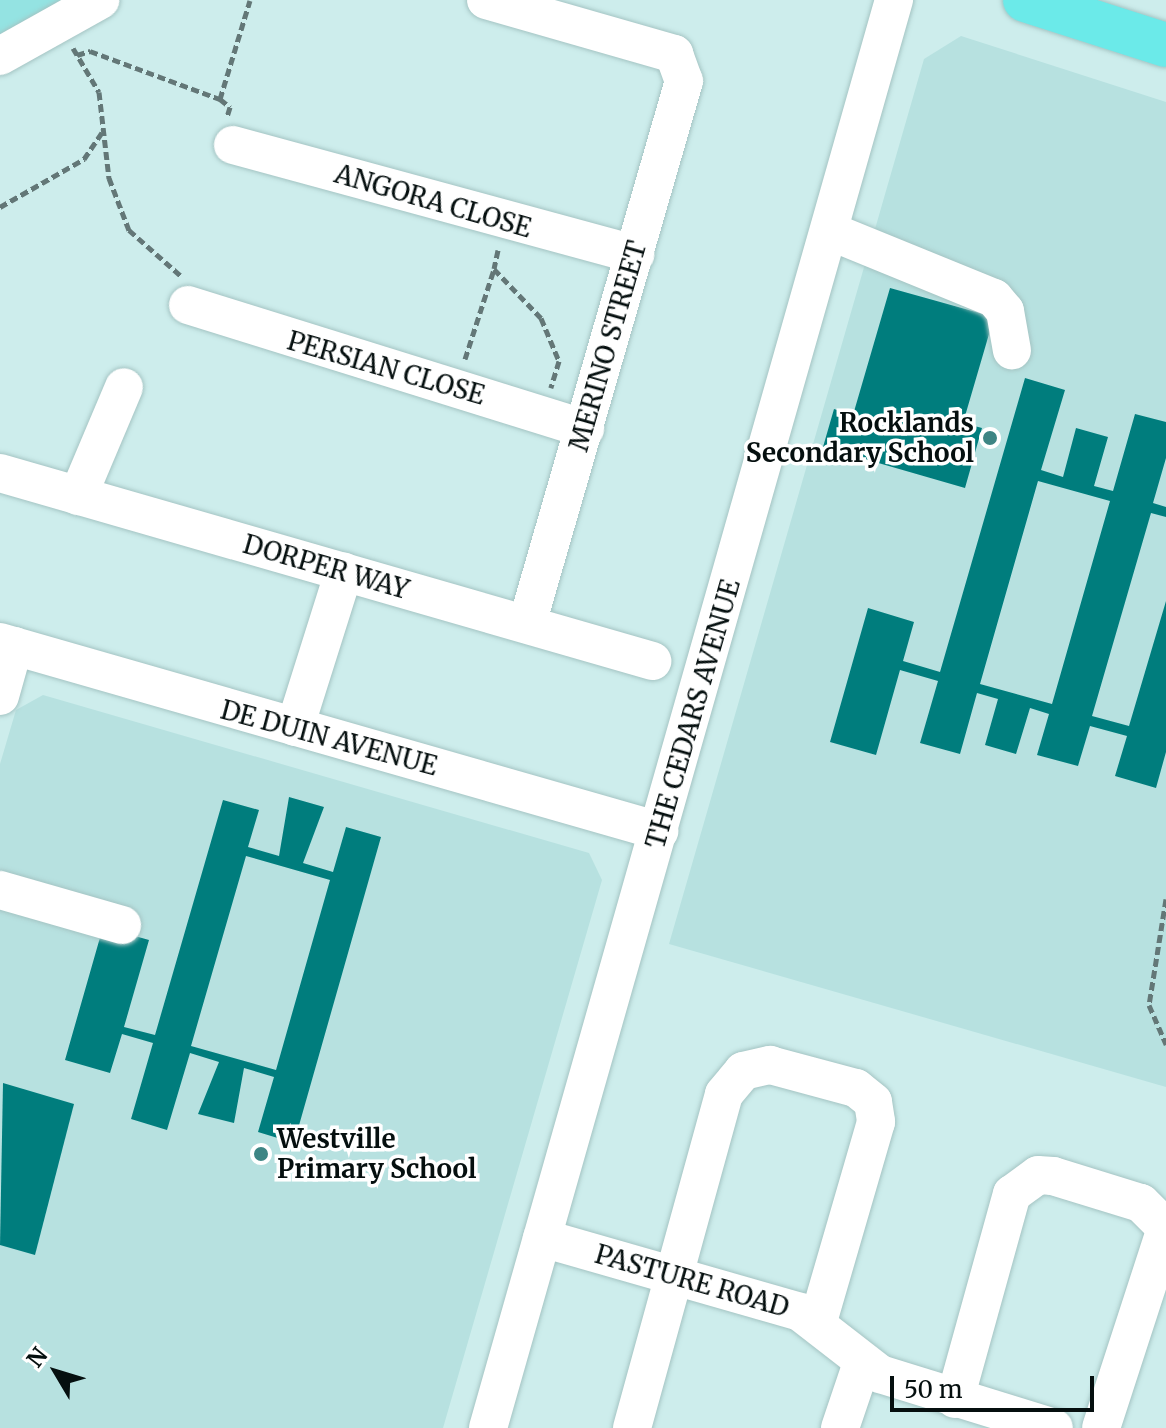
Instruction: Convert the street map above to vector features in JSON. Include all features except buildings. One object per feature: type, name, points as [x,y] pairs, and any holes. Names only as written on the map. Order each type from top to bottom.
[{"type":"main road","points":[[1025,0],[1166,45]]},
{"type":"street","points":[[0,56],[68,39],[100,0]]},
{"type":"street","name":"MERINO STREET","points":[[486,0],[674,54],[683,66],[635,254],[527,624]]},
{"type":"street","name":"THE CEDARS AVENUE","points":[[488,1428],[832,232],[894,0]]},
{"type":"street","name":"ANGORA CLOSE","points":[[233,145],[504,221],[635,254]]},
{"type":"street","points":[[832,232],[994,298],[1005,311],[1012,350]]},
{"type":"street","name":"PERSIAN CLOSE","points":[[188,305],[585,429]]},
{"type":"street","points":[[78,496],[124,387]]},
{"type":"street","name":"DORPER WAY","points":[[0,473],[652,661]]},
{"type":"street","points":[[295,727],[344,572]]},
{"type":"street","points":[[0,696],[7,644]]},
{"type":"street","name":"DE DUIN AVENUE","points":[[7,644],[659,831]]},
{"type":"street","points":[[0,890],[122,925]]},
{"type":"street","points":[[632,1428],[724,1094],[743,1071],[770,1065],[856,1088],[873,1102],[876,1122],[818,1321]]},
{"type":"street","points":[[955,1399],[1012,1194],[1025,1181],[1053,1176],[1141,1203],[1166,1228],[1101,1428]]},
{"type":"street","name":"PASTURE ROAD","points":[[542,1238],[818,1321],[862,1363],[955,1399],[1054,1428]]},
{"type":"street","points":[[840,1428],[862,1363]]},
{"type":"path","points":[[220,99],[250,0]]},
{"type":"path","points":[[68,39],[90,51],[220,99],[230,107],[220,142],[233,145]]},
{"type":"path","points":[[68,39],[99,92],[109,178],[129,230],[182,273],[171,299],[188,305]]},
{"type":"path","points":[[0,207],[84,159],[104,130]]},
{"type":"path","points":[[456,388],[494,269],[504,221]]},
{"type":"path","points":[[494,269],[541,318],[559,361],[543,416]]},
{"type":"path","points":[[1166,899],[1149,1005],[1166,1044]]},
{"type":"shaded area","points":[[0,0],[65,0],[0,36]]},
{"type":"shaded area","name":"Rocklands Secondary School","points":[[961,36],[1166,102],[1166,1087],[669,944],[924,59]]},
{"type":"shaded area","name":"Westville Primary School","points":[[43,695],[589,853],[602,880],[443,1428],[0,1428],[0,764],[16,710]]},
{"type":"place","name":"Rocklands Secondary School","points":[[990,438]]},
{"type":"place","name":"Westville Primary School","points":[[261,1154]]}]
